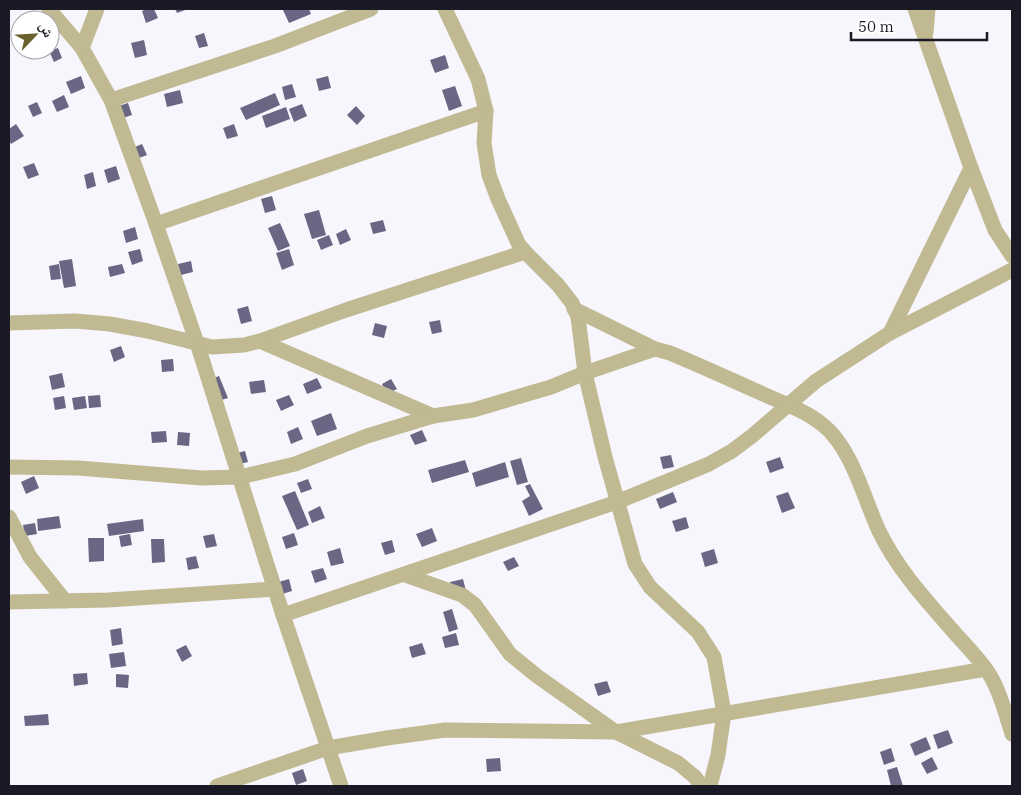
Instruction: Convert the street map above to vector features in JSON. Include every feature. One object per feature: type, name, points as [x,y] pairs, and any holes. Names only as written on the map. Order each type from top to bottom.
[{"type":"street","points":[[49,9],[82,48],[111,100],[197,344],[283,615],[341,786]]},
{"type":"street","points":[[82,48],[97,9]]},
{"type":"street","points":[[111,100],[275,46],[371,9]]},
{"type":"street","points":[[445,9],[475,72],[486,111],[484,143],[489,175],[513,232],[525,252],[558,285],[572,303],[578,318],[585,373],[617,502],[635,564],[650,586],[698,632],[714,657],[724,713],[718,755],[710,786]]},
{"type":"street","points":[[915,9],[995,230],[1012,256]]},
{"type":"street","points":[[926,36],[928,9]]},
{"type":"street","points":[[156,224],[486,111]]},
{"type":"street","points":[[890,333],[971,168]]},
{"type":"street","points":[[9,323],[74,321],[110,324],[148,331],[212,347],[226,347],[260,341],[346,310],[525,252]]},
{"type":"street","points":[[283,615],[617,502],[709,464],[732,451],[752,436],[786,404],[816,381],[890,333],[1012,270]]},
{"type":"street","points":[[574,310],[655,349],[670,353],[786,404],[823,425],[834,436],[857,476],[879,530],[897,564],[913,587],[986,669],[997,688],[1012,734]]},
{"type":"street","points":[[260,341],[433,416]]},
{"type":"street","points":[[9,467],[78,468],[202,478],[240,477],[295,464],[367,436],[433,416],[473,410],[551,388],[585,373],[655,349]]},
{"type":"street","points":[[9,517],[30,557],[65,601]]},
{"type":"street","points":[[404,575],[462,595],[475,605],[510,654],[537,676],[616,732],[678,763],[695,777],[701,786]]},
{"type":"street","points":[[9,602],[108,600],[275,589]]},
{"type":"street","points":[[217,786],[328,748],[387,738],[445,730],[616,732],[986,669]]},
{"type":"building","points":[[154,9],[158,18],[146,23],[142,11]]},
{"type":"building","points":[[175,9],[188,9],[177,13]]},
{"type":"building","points":[[309,9],[311,14],[289,23],[283,10]]},
{"type":"building","points":[[204,33],[208,46],[199,48],[195,36]]},
{"type":"building","points":[[144,40],[147,55],[135,58],[131,43]]},
{"type":"building","points":[[445,55],[449,68],[435,73],[430,60]]},
{"type":"building","points":[[81,76],[85,88],[71,94],[66,82]]},
{"type":"building","points":[[328,76],[331,88],[319,91],[316,79]]},
{"type":"building","points":[[292,84],[296,97],[285,100],[282,87]]},
{"type":"building","points":[[455,86],[462,106],[449,111],[442,90]]},
{"type":"building","points":[[180,90],[183,103],[167,107],[164,94]]},
{"type":"building","points":[[275,93],[280,105],[246,120],[240,108]]},
{"type":"building","points":[[64,95],[69,107],[57,112],[52,101]]},
{"type":"building","points":[[37,102],[42,113],[33,117],[28,106]]},
{"type":"building","points":[[128,103],[132,115],[120,119],[116,107]]},
{"type":"building","points":[[302,104],[307,116],[294,122],[289,109]]},
{"type":"building","points":[[356,106],[365,116],[357,125],[347,115]]},
{"type":"building","points":[[286,107],[290,119],[266,128],[262,116]]},
{"type":"building","points":[[16,124],[24,136],[11,144],[9,129]]},
{"type":"building","points":[[234,124],[238,136],[227,139],[223,128]]},
{"type":"building","points":[[142,144],[147,155],[134,160],[130,149]]},
{"type":"building","points":[[34,163],[39,175],[28,179],[23,167]]},
{"type":"building","points":[[116,166],[120,179],[108,183],[104,170]]},
{"type":"building","points":[[93,172],[96,186],[87,189],[84,175]]},
{"type":"building","points":[[272,196],[276,210],[265,213],[261,199]]},
{"type":"building","points":[[319,210],[326,235],[312,239],[304,214]]},
{"type":"building","points":[[383,220],[386,231],[373,234],[370,223]]},
{"type":"building","points":[[280,223],[290,246],[278,251],[268,228]]},
{"type":"building","points":[[135,227],[138,239],[126,243],[123,231]]},
{"type":"building","points":[[346,229],[351,240],[340,245],[336,234]]},
{"type":"building","points":[[329,235],[333,245],[321,250],[317,240]]},
{"type":"building","points":[[140,249],[143,261],[132,265],[128,252]]},
{"type":"building","points":[[289,249],[294,265],[282,270],[276,253]]},
{"type":"building","points":[[72,259],[76,286],[64,288],[59,261]]},
{"type":"building","points":[[191,261],[193,272],[181,275],[178,264]]},
{"type":"building","points":[[59,264],[61,279],[51,280],[49,266]]},
{"type":"building","points":[[122,264],[125,273],[110,277],[108,267]]},
{"type":"building","points":[[248,306],[252,321],[241,324],[237,309]]},
{"type":"building","points":[[440,320],[442,332],[432,334],[429,322]]},
{"type":"building","points":[[375,323],[387,326],[384,338],[372,335]]},
{"type":"building","points":[[121,346],[125,357],[114,362],[110,350]]},
{"type":"building","points":[[173,359],[174,371],[162,372],[161,360]]},
{"type":"building","points":[[62,373],[65,387],[52,390],[49,376]]},
{"type":"building","points":[[219,376],[228,398],[218,401],[209,380]]},
{"type":"building","points":[[317,378],[322,388],[307,394],[303,384]]},
{"type":"building","points":[[391,379],[397,389],[387,394],[382,384]]},
{"type":"building","points":[[264,380],[266,392],[251,394],[249,382]]},
{"type":"building","points":[[100,395],[101,407],[89,408],[88,396]]},
{"type":"building","points":[[289,395],[294,405],[281,411],[276,400]]},
{"type":"building","points":[[64,396],[66,408],[55,410],[53,398]]},
{"type":"building","points":[[85,396],[87,408],[74,410],[72,398]]},
{"type":"building","points":[[331,413],[337,429],[317,436],[311,421]]},
{"type":"building","points":[[298,427],[303,439],[291,444],[287,432]]},
{"type":"building","points":[[422,430],[427,441],[415,445],[410,435]]},
{"type":"building","points":[[166,431],[167,442],[152,443],[151,432]]},
{"type":"building","points":[[178,432],[190,433],[189,446],[177,445]]},
{"type":"building","points":[[245,451],[248,462],[236,465],[233,454]]},
{"type":"building","points":[[671,455],[674,467],[663,469],[660,457]]},
{"type":"building","points":[[780,457],[784,468],[770,473],[766,462]]},
{"type":"building","points":[[521,458],[528,482],[517,485],[510,461]]},
{"type":"building","points":[[465,460],[469,472],[432,483],[428,470]]},
{"type":"building","points":[[505,462],[509,477],[476,487],[472,473]]},
{"type":"building","points":[[34,476],[39,488],[26,494],[21,482]]},
{"type":"building","points":[[308,479],[312,489],[301,493],[297,483]]},
{"type":"building","points":[[530,484],[543,509],[529,516],[522,501],[530,496],[525,486]]},
{"type":"building","points":[[295,491],[309,525],[297,530],[282,496]]},
{"type":"building","points":[[673,492],[677,502],[660,509],[656,499]]},
{"type":"building","points":[[788,492],[795,508],[782,513],[776,496]]},
{"type":"building","points":[[320,506],[325,518],[312,523],[308,512]]},
{"type":"building","points":[[59,516],[61,528],[38,531],[37,519]]},
{"type":"building","points":[[686,517],[689,528],[676,532],[672,521]]},
{"type":"building","points":[[143,519],[144,531],[109,536],[107,524]]},
{"type":"building","points":[[35,523],[37,534],[25,536],[23,525]]},
{"type":"building","points":[[432,528],[437,541],[422,547],[416,534]]},
{"type":"building","points":[[294,533],[298,545],[286,549],[282,537]]},
{"type":"building","points":[[130,534],[132,545],[121,547],[119,536]]},
{"type":"building","points":[[214,534],[217,546],[206,548],[203,536]]},
{"type":"building","points":[[88,538],[104,538],[104,561],[89,562]]},
{"type":"building","points":[[151,539],[164,539],[165,562],[152,563]]},
{"type":"building","points":[[392,540],[395,552],[385,555],[381,543]]},
{"type":"building","points":[[340,548],[344,563],[331,566],[327,552]]},
{"type":"building","points":[[714,549],[718,563],[705,567],[701,553]]},
{"type":"building","points":[[196,556],[199,568],[188,570],[186,558]]},
{"type":"building","points":[[514,557],[519,566],[508,571],[503,562]]},
{"type":"building","points":[[323,568],[327,579],[315,583],[311,571]]},
{"type":"building","points":[[289,579],[292,591],[279,595],[275,583]]},
{"type":"building","points":[[463,579],[466,591],[454,595],[450,582]]},
{"type":"building","points":[[452,609],[458,629],[449,632],[443,612]]},
{"type":"building","points":[[121,628],[123,644],[112,646],[110,630]]},
{"type":"building","points":[[456,633],[459,645],[445,648],[442,637]]},
{"type":"building","points":[[422,643],[426,654],[412,658],[409,647]]},
{"type":"building","points":[[186,645],[192,656],[182,662],[176,650]]},
{"type":"building","points":[[124,652],[126,666],[111,668],[109,654]]},
{"type":"building","points":[[87,673],[88,684],[74,686],[73,674]]},
{"type":"building","points":[[116,674],[129,675],[128,688],[116,687]]},
{"type":"building","points":[[607,681],[611,692],[598,696],[594,684]]},
{"type":"building","points":[[48,714],[49,725],[25,726],[24,716]]},
{"type":"building","points":[[948,730],[953,743],[938,749],[933,735]]},
{"type":"building","points":[[926,737],[931,749],[915,756],[910,744]]},
{"type":"building","points":[[891,748],[895,761],[884,765],[880,752]]},
{"type":"building","points":[[932,757],[938,769],[927,774],[921,763]]},
{"type":"building","points":[[500,758],[501,771],[487,772],[486,759]]},
{"type":"building","points":[[897,767],[903,786],[891,786],[887,770]]},
{"type":"building","points":[[303,769],[307,781],[296,785],[292,773]]}]
